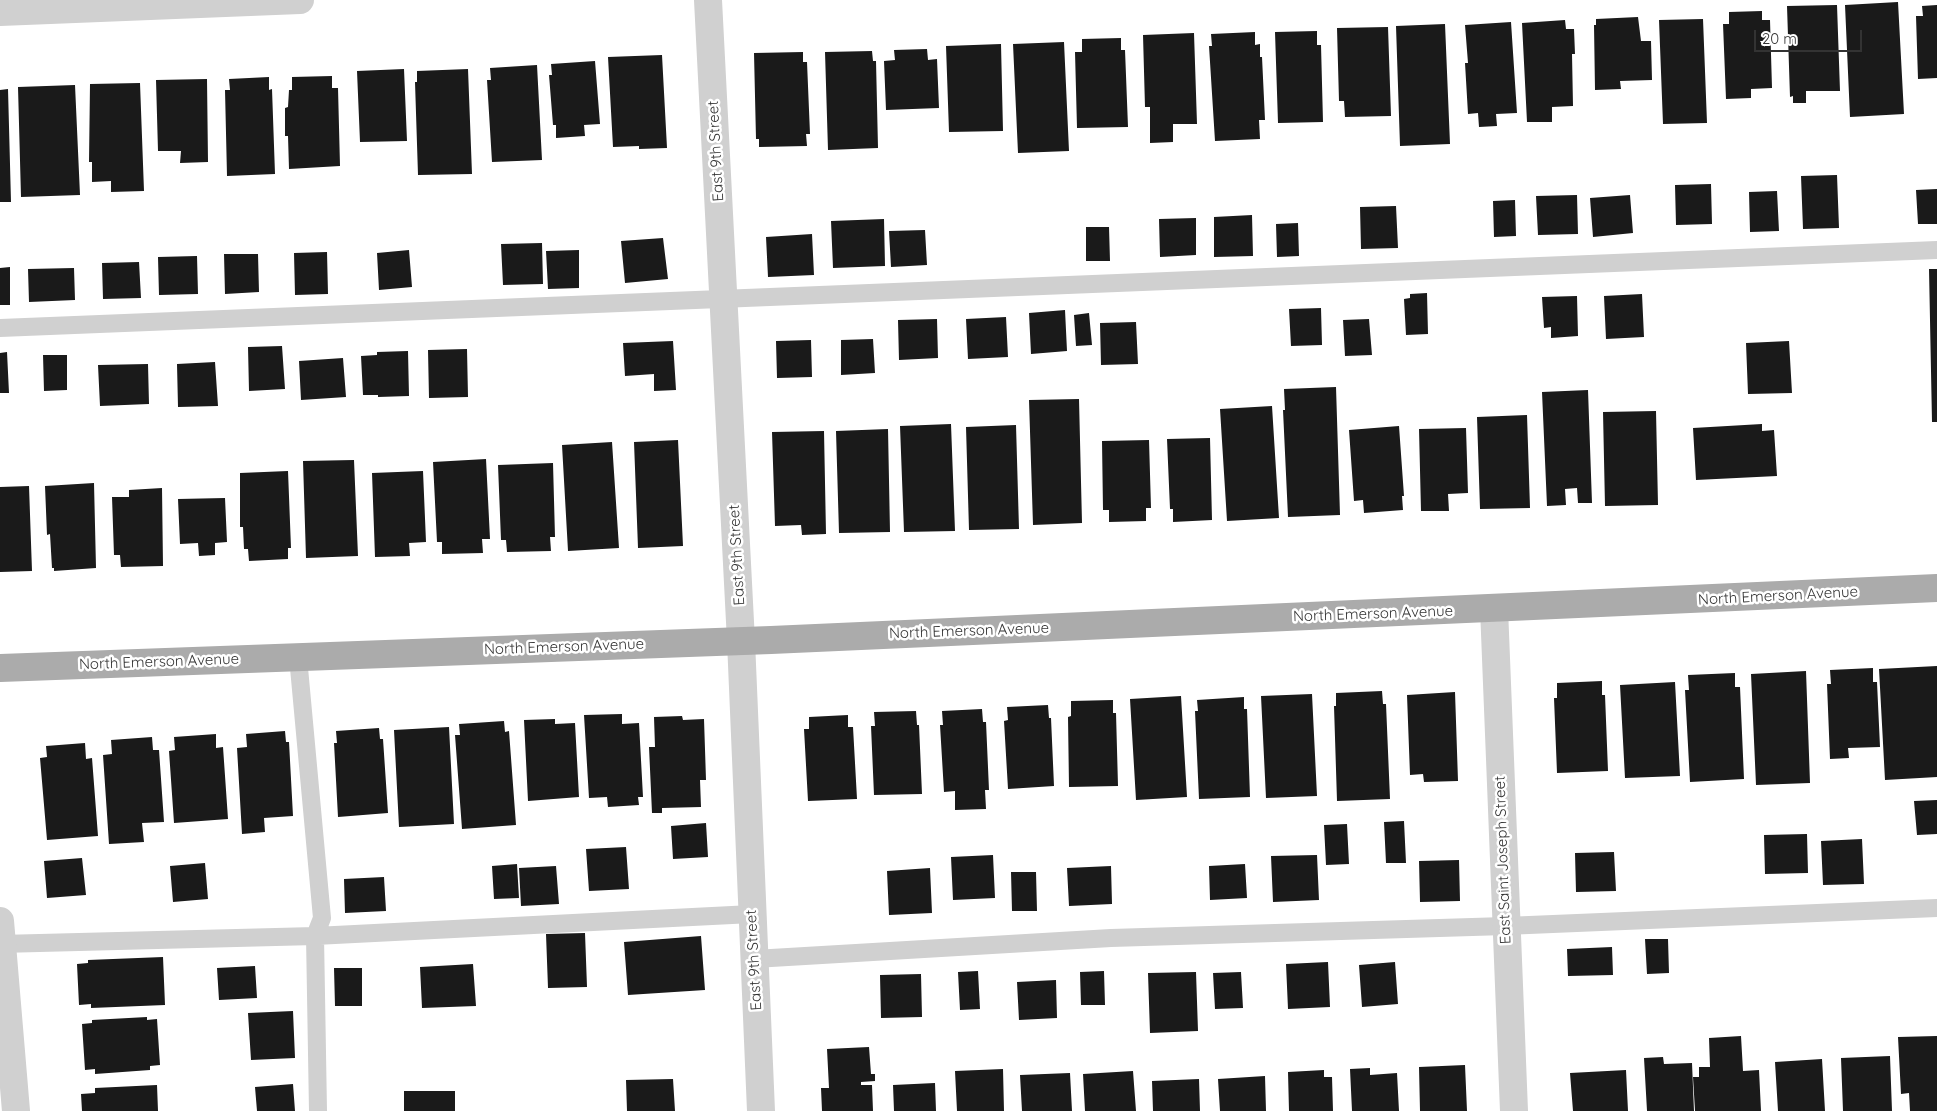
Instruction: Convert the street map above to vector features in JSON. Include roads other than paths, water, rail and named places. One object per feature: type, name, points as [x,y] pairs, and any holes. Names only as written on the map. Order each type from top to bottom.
[{"type":"main road","name":"North Emerson Avenue","points":[[0,668],[741,641],[1937,588]]},
{"type":"street","points":[[0,12],[47,5],[300,0]]},
{"type":"street","name":"East 9th Street","points":[[708,0],[741,641],[761,1111]]},
{"type":"street","name":"East Saint Joseph Street","points":[[1494,608],[1514,1111]]},
{"type":"street","points":[[1,937],[16,1111]]},
{"type":"lane","points":[[0,328],[1937,250]]},
{"type":"lane","points":[[298,656],[322,918],[315,936],[318,1111]]},
{"type":"lane","points":[[754,959],[1111,938],[1506,926],[1937,908]]},
{"type":"lane","points":[[1,937],[315,936],[752,914]]}]
